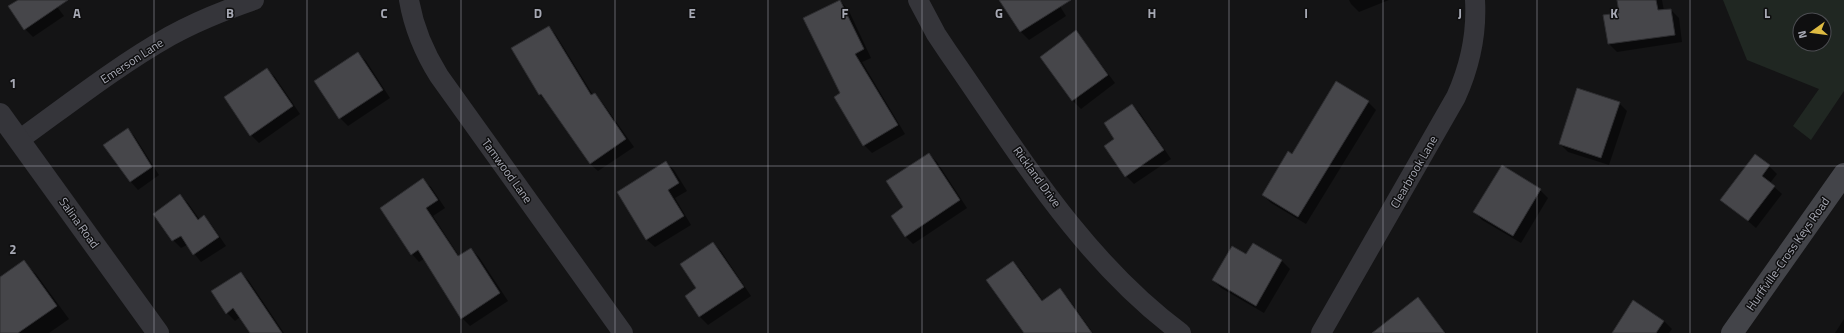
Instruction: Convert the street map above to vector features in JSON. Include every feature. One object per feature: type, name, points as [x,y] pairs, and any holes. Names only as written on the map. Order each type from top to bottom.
[{"type":"main road","name":"Hurffville-Cross Keys Road","points":[[1732,333],[1844,174]]},
{"type":"street","name":"Emerson Lane","points":[[19,140],[120,67],[170,36],[207,18],[254,0]]},
{"type":"street","name":"Tamwood Lane","points":[[409,0],[415,28],[421,46],[439,76],[623,333]]},
{"type":"street","name":"Rickland Drive","points":[[918,0],[936,34],[948,52],[1062,213],[1115,274],[1175,331]]},
{"type":"street","name":"Clearbrook Lane","points":[[1321,333],[1456,97],[1466,70],[1474,39],[1476,16],[1475,0]]},
{"type":"street","name":"Salina Road","points":[[0,114],[158,333]]},
{"type":"shaded area","points":[[1723,0],[1844,0],[1844,91],[1811,140],[1793,126],[1819,89],[1747,60]]},
{"type":"building","points":[[18,0],[68,0],[24,30],[8,6]]},
{"type":"building","points":[[840,0],[864,49],[855,54],[898,125],[863,146],[834,97],[840,93],[803,18]]},
{"type":"building","points":[[999,0],[1071,0],[1020,32]]},
{"type":"building","points":[[1617,0],[1656,0],[1658,10],[1671,9],[1675,35],[1608,44],[1603,15],[1619,13]]},
{"type":"building","points":[[549,26],[591,95],[595,93],[626,139],[590,164],[541,94],[539,95],[511,48]]},
{"type":"building","points":[[1076,30],[1108,75],[1072,101],[1040,57]]},
{"type":"building","points":[[358,52],[383,90],[339,119],[314,81]]},
{"type":"building","points":[[267,68],[293,106],[250,136],[224,97]]},
{"type":"building","points":[[1336,81],[1369,101],[1298,217],[1262,195],[1288,151],[1292,154]]},
{"type":"building","points":[[1577,88],[1620,102],[1601,158],[1559,144]]},
{"type":"building","points":[[1132,104],[1164,150],[1125,177],[1104,146],[1114,139],[1104,123]]},
{"type":"building","points":[[128,128],[152,167],[130,182],[103,145]]},
{"type":"building","points":[[929,153],[960,200],[905,237],[891,216],[903,207],[886,181]]},
{"type":"building","points":[[1755,154],[1770,165],[1762,176],[1775,186],[1748,221],[1720,200]]},
{"type":"building","points":[[666,161],[679,183],[668,190],[684,216],[646,240],[617,192]]},
{"type":"building","points":[[1502,165],[1541,189],[1513,236],[1473,212]]},
{"type":"building","points":[[423,178],[438,200],[426,208],[458,256],[471,248],[500,293],[461,319],[418,250],[411,255],[380,208]]},
{"type":"building","points":[[180,194],[198,220],[204,215],[219,237],[193,255],[181,236],[172,241],[153,214]]},
{"type":"building","points":[[713,242],[744,287],[699,317],[685,296],[696,288],[680,264]]},
{"type":"building","points":[[1253,243],[1282,260],[1256,306],[1212,280],[1232,246],[1246,254]]},
{"type":"building","points":[[24,260],[57,306],[18,333],[0,333],[0,277]]},
{"type":"building","points":[[1013,261],[1042,301],[1060,288],[1092,333],[1024,333],[986,280]]},
{"type":"building","points":[[241,272],[282,333],[250,333],[233,308],[226,314],[211,291]]},
{"type":"building","points":[[1418,297],[1445,333],[1372,333]]},
{"type":"building","points":[[1633,300],[1664,321],[1656,333],[1612,333]]}]
